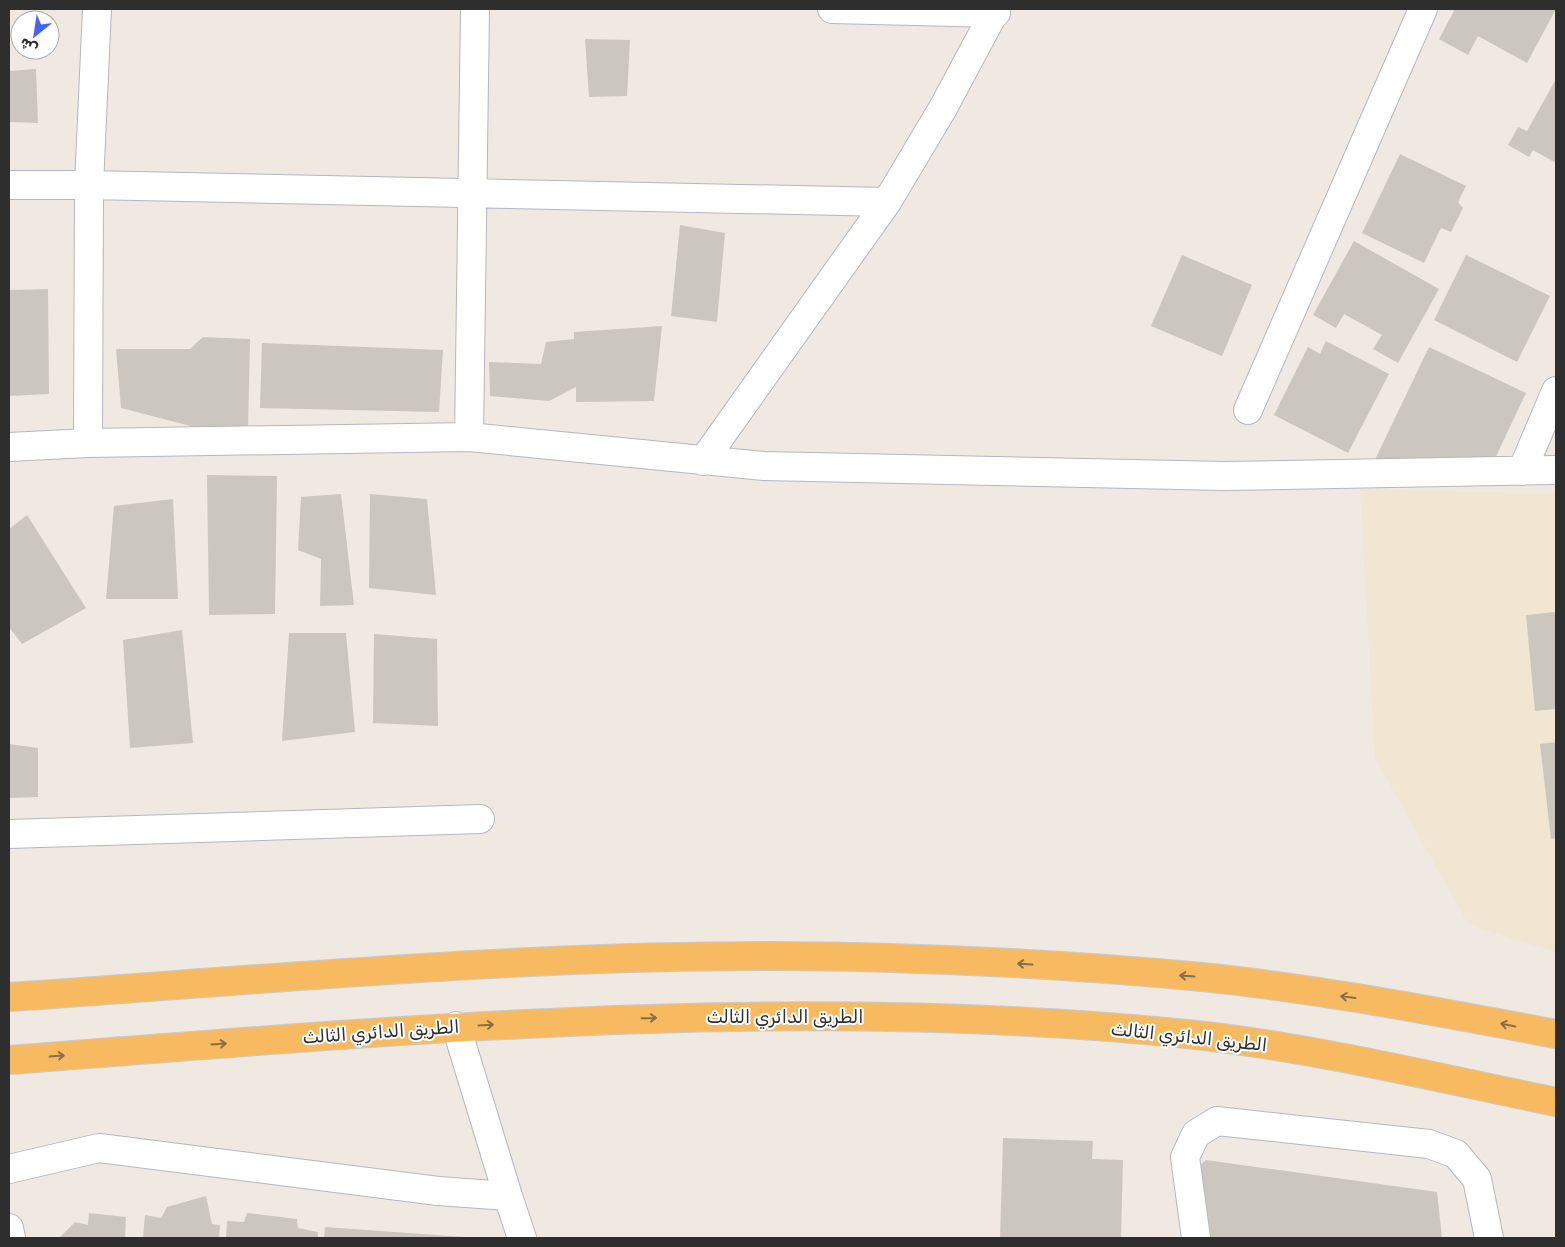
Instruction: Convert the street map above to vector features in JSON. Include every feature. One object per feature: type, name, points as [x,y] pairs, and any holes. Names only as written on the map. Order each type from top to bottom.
[{"type":"highway","points":[[9,996],[618,958],[886,958],[1030,964],[1203,977],[1380,1001],[1556,1034]]},
{"type":"highway","name":"الطريق الدائري الثالث","points":[[9,1060],[456,1026],[609,1019],[823,1016],[1040,1022],[1190,1034],[1309,1052],[1556,1102]]},
{"type":"street","points":[[88,443],[88,185],[97,9]]},
{"type":"street","points":[[469,437],[475,9]]},
{"type":"street","points":[[703,461],[886,202],[943,108],[996,11],[832,9]]},
{"type":"street","points":[[1248,410],[1422,9]]},
{"type":"street","points":[[9,185],[88,185],[886,202]]},
{"type":"street","points":[[1522,471],[1556,391]]},
{"type":"street","points":[[9,447],[88,443],[469,437],[764,466],[1224,476],[1556,470]]},
{"type":"street","points":[[9,834],[480,819]]},
{"type":"street","points":[[456,1026],[522,1238]]},
{"type":"street","points":[[1196,1238],[1186,1157],[1196,1134],[1217,1121],[1429,1144],[1456,1154],[1477,1179],[1489,1238]]},
{"type":"street","points":[[9,1169],[99,1148],[438,1192],[508,1196]]},
{"type":"street","points":[[9,1228],[11,1238]]},
{"type":"shaded area","points":[[1360,489],[1556,494],[1556,952],[1469,925],[1375,758]]},
{"type":"building","points":[[1455,9],[1556,9],[1527,63],[1478,36],[1468,55],[1439,39]]},
{"type":"building","points":[[585,39],[630,40],[627,96],[589,97]]},
{"type":"building","points":[[36,69],[38,123],[9,122],[9,71]]},
{"type":"building","points":[[1556,79],[1556,163],[1533,150],[1529,157],[1508,145],[1518,127],[1527,131]]},
{"type":"building","points":[[1400,154],[1466,186],[1458,202],[1463,208],[1451,232],[1441,228],[1424,263],[1362,233]]},
{"type":"building","points":[[680,225],[725,233],[717,322],[671,316]]},
{"type":"building","points":[[1354,241],[1439,289],[1398,363],[1373,349],[1382,335],[1344,314],[1336,328],[1313,315]]},
{"type":"building","points":[[1182,255],[1252,285],[1222,356],[1151,326]]},
{"type":"building","points":[[1466,255],[1550,296],[1517,362],[1434,320]]},
{"type":"building","points":[[48,289],[49,394],[9,396],[9,290]]},
{"type":"building","points":[[662,326],[654,401],[576,402],[576,387],[549,401],[490,396],[489,362],[541,364],[546,342],[574,339],[574,332]]},
{"type":"building","points":[[203,337],[250,339],[248,428],[210,431],[121,408],[116,349],[190,349]]},
{"type":"building","points":[[1326,341],[1389,374],[1348,453],[1274,415],[1308,347],[1320,354]]},
{"type":"building","points":[[262,343],[443,350],[439,412],[260,408]]},
{"type":"building","points":[[1429,347],[1526,393],[1491,467],[1372,466]]},
{"type":"building","points":[[207,475],[277,476],[275,614],[209,615]]},
{"type":"building","points":[[341,494],[354,605],[320,606],[321,559],[298,550],[301,497]]},
{"type":"building","points":[[370,494],[427,499],[436,595],[369,588]]},
{"type":"building","points":[[173,499],[178,599],[106,599],[114,506]]},
{"type":"building","points":[[27,515],[86,608],[22,644],[9,627],[9,529]]},
{"type":"building","points":[[1556,612],[1556,709],[1535,711],[1526,615]]},
{"type":"building","points":[[182,630],[193,743],[130,748],[123,640]]},
{"type":"building","points":[[289,633],[346,633],[355,732],[282,741]]},
{"type":"building","points":[[374,634],[437,639],[438,726],[373,723]]},
{"type":"building","points":[[1556,742],[1556,838],[1551,839],[1540,744]]},
{"type":"building","points":[[9,744],[38,748],[38,797],[9,798]]},
{"type":"building","points":[[1003,1138],[1093,1141],[1092,1159],[1123,1160],[1121,1238],[1000,1238]]},
{"type":"building","points":[[1206,1160],[1437,1192],[1442,1238],[1204,1238],[1194,1170]]},
{"type":"building","points":[[206,1196],[212,1224],[220,1225],[219,1238],[143,1238],[145,1215],[161,1218],[167,1207]]},
{"type":"building","points":[[89,1213],[126,1217],[125,1238],[59,1238],[75,1222],[88,1225]]},
{"type":"building","points":[[247,1213],[297,1219],[298,1228],[318,1232],[318,1238],[226,1238],[227,1221],[244,1222]]},
{"type":"building","points":[[325,1227],[464,1237],[464,1238],[324,1238]]}]
